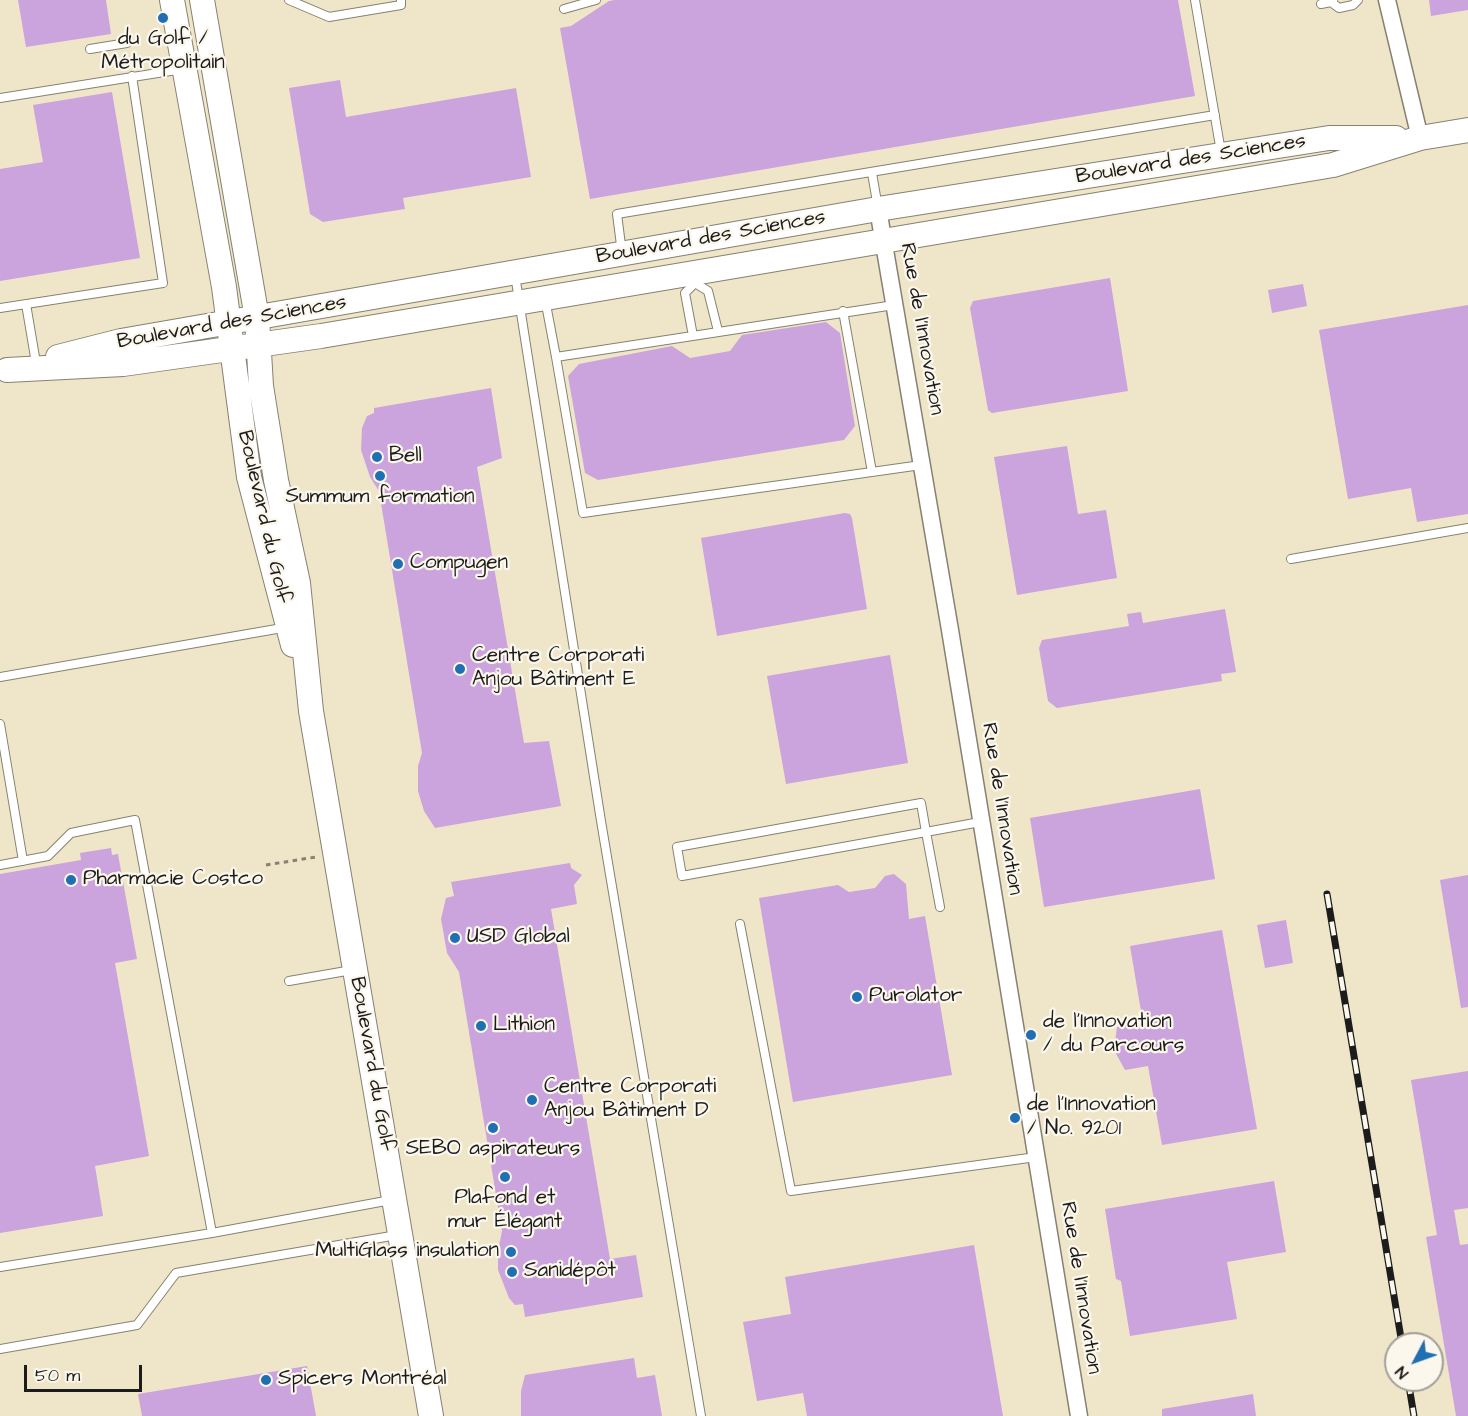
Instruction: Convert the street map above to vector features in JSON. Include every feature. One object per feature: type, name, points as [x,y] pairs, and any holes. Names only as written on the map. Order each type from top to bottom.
[{"type":"street","points":[[1387,0],[1420,138]]},
{"type":"street","name":"Boulevard du Golf","points":[[182,1],[184,69],[229,323],[249,477],[311,711]]},
{"type":"street","name":"Boulevard du Golf","points":[[182,1],[257,318],[261,386],[270,445],[298,583],[311,711],[431,1416]]},
{"type":"street","name":"Boulevard des Sciences","points":[[3,371],[123,364],[258,345],[545,298],[694,278],[883,242],[1333,165],[1420,138],[1468,130]]},
{"type":"street","name":"Boulevard des Sciences","points":[[3,371],[121,341],[878,209],[1329,138],[1420,138]]},
{"type":"street","name":"Rue de l'Innovation","points":[[878,209],[1079,1416]]},
{"type":"lane","points":[[289,0],[329,17],[401,5],[401,0]]},
{"type":"lane","points":[[564,9],[596,0]]},
{"type":"lane","points":[[1195,0],[1221,155]]},
{"type":"lane","points":[[1329,2],[1339,8],[1353,5],[1358,0]]},
{"type":"lane","points":[[90,49],[128,43]]},
{"type":"lane","points":[[0,98],[184,69]]},
{"type":"lane","points":[[0,308],[163,283],[132,76]]},
{"type":"lane","points":[[622,254],[616,214],[1215,115]]},
{"type":"lane","points":[[872,172],[878,209]]},
{"type":"lane","points":[[514,272],[601,821],[701,1416]]},
{"type":"lane","points":[[693,336],[685,293],[694,278],[708,291],[718,331]]},
{"type":"lane","points":[[545,298],[583,513],[921,465]]},
{"type":"lane","points":[[26,304],[36,363]]},
{"type":"lane","points":[[556,357],[843,311],[894,305]]},
{"type":"lane","points":[[843,311],[872,472]]},
{"type":"lane","points":[[1291,559],[1468,528]]},
{"type":"lane","points":[[0,677],[288,627]]},
{"type":"lane","points":[[0,724],[22,861]]},
{"type":"lane","points":[[940,907],[926,832],[921,803],[677,847],[682,876],[926,832],[980,822]]},
{"type":"lane","points":[[0,865],[48,856],[71,833],[135,819],[212,1233]]},
{"type":"lane","points":[[741,924],[790,1191],[1036,1157]]},
{"type":"lane","points":[[289,981],[355,970]]},
{"type":"lane","points":[[0,1267],[212,1233],[395,1199]]},
{"type":"lane","points":[[0,1349],[136,1326],[176,1273],[401,1235]]},
{"type":"path","points":[[267,865],[336,854]]},
{"type":"building","points":[[18,0],[106,0],[111,34],[26,47]]},
{"type":"building","points":[[1178,0],[1195,96],[590,199],[560,28],[571,26],[609,1]]},
{"type":"building","points":[[1429,0],[1468,0],[1468,10],[1431,16]]},
{"type":"building","points":[[340,80],[346,117],[516,88],[531,177],[403,198],[405,209],[323,222],[310,214],[289,88]]},
{"type":"building","points":[[112,92],[140,258],[0,281],[0,169],[43,162],[33,105]]},
{"type":"building","points":[[1110,278],[1128,391],[992,413],[988,410],[970,308],[973,301]]},
{"type":"building","points":[[1303,284],[1307,306],[1272,313],[1268,290]]},
{"type":"building","points":[[1468,305],[1468,514],[1417,522],[1411,488],[1348,499],[1319,330]]},
{"type":"building","points":[[826,322],[840,333],[855,426],[844,440],[598,480],[585,473],[568,376],[579,364],[672,346],[690,358],[730,351],[742,335]]},
{"type":"building","name":"Centre Corporati Anjou Bâtiment E","points":[[491,388],[502,458],[477,467],[524,743],[549,741],[561,806],[435,828],[424,811],[418,791],[418,766],[422,753],[379,491],[370,477],[361,450],[362,428],[367,416],[374,413],[374,408]]},
{"type":"building","points":[[1067,446],[1078,514],[1106,510],[1117,578],[1017,595],[994,457]]},
{"type":"building","points":[[850,514],[852,518],[867,609],[717,636],[701,538]]},
{"type":"building","points":[[1225,609],[1236,672],[1221,674],[1222,681],[1057,708],[1048,701],[1039,648],[1042,640],[1129,626],[1127,614],[1141,612],[1143,623]]},
{"type":"building","points":[[890,655],[908,763],[786,784],[767,676]]},
{"type":"building","points":[[1200,789],[1215,879],[1044,907],[1030,818]]},
{"type":"building","points":[[111,848],[112,855],[118,854],[137,959],[115,963],[149,1156],[95,1166],[103,1216],[0,1233],[0,874],[81,860],[80,853]]},
{"type":"building","name":"Centre Corporati Anjou Bâtiment D","points":[[570,863],[571,868],[582,875],[574,885],[577,904],[551,909],[610,1259],[636,1255],[643,1297],[525,1317],[523,1304],[515,1305],[509,1298],[498,1270],[498,1251],[502,1231],[459,972],[447,953],[441,919],[446,898],[454,896],[451,882]]},
{"type":"building","name":"Purolator","points":[[894,874],[906,884],[909,919],[925,916],[952,1075],[793,1102],[759,898],[838,885],[849,892],[875,888],[885,876]]},
{"type":"building","points":[[1468,875],[1468,1007],[1461,1008],[1440,880]]},
{"type":"building","points":[[1286,920],[1293,963],[1265,968],[1257,925]]},
{"type":"building","points":[[1222,930],[1257,1129],[1162,1145],[1148,1066],[1125,1070],[1114,1050],[1117,1027],[1143,1023],[1130,946]]},
{"type":"building","points":[[1468,1071],[1468,1208],[1454,1210],[1460,1245],[1468,1244],[1468,1416],[1456,1416],[1444,1332],[1442,1332],[1426,1237],[1437,1235],[1411,1080]]},
{"type":"building","points":[[1274,1181],[1286,1252],[1227,1262],[1237,1319],[1130,1336],[1121,1281],[1116,1279],[1105,1209]]},
{"type":"building","points":[[974,1245],[1003,1416],[807,1416],[803,1393],[757,1401],[743,1322],[791,1314],[785,1277]]},
{"type":"building","points":[[634,1358],[637,1378],[655,1375],[662,1416],[521,1416],[521,1391],[525,1375]]},
{"type":"building","name":"Spicers Montréal","points":[[307,1366],[316,1416],[142,1416],[138,1394]]},
{"type":"building","points":[[1253,1394],[1256,1416],[1162,1416],[1162,1409]]},
{"type":"railway","points":[[1327,894],[1400,1332]]},
{"type":"railway","points":[[1410,1392],[1414,1416]]},
{"type":"place","name":"du Golf / Métropolitain","points":[[163,18]]},
{"type":"place","name":"Bell","points":[[377,457]]},
{"type":"place","name":"Summum formation","points":[[380,476]]},
{"type":"place","name":"Compugen","points":[[398,564]]},
{"type":"place","name":"Centre Corporati Anjou Bâtiment E","points":[[460,669]]},
{"type":"place","name":"Pharmacie Costco","points":[[71,880]]},
{"type":"place","name":"USD Global","points":[[455,938]]},
{"type":"place","name":"Purolator","points":[[857,997]]},
{"type":"place","name":"Lithion","points":[[481,1026]]},
{"type":"place","name":"de l'Innovation / du Parcours","points":[[1031,1035]]},
{"type":"place","name":"Centre Corporati Anjou Bâtiment D","points":[[532,1100]]},
{"type":"place","name":"de l'Innovation / No. 9201","points":[[1015,1118]]},
{"type":"place","name":"SEBO aspirateurs","points":[[493,1128]]},
{"type":"place","name":"Plafond et mur Élégant","points":[[505,1177]]},
{"type":"place","name":"MultiGlass insulation","points":[[511,1252]]},
{"type":"place","name":"Sanidépôt","points":[[512,1272]]},
{"type":"place","name":"Spicers Montréal","points":[[266,1380]]}]
